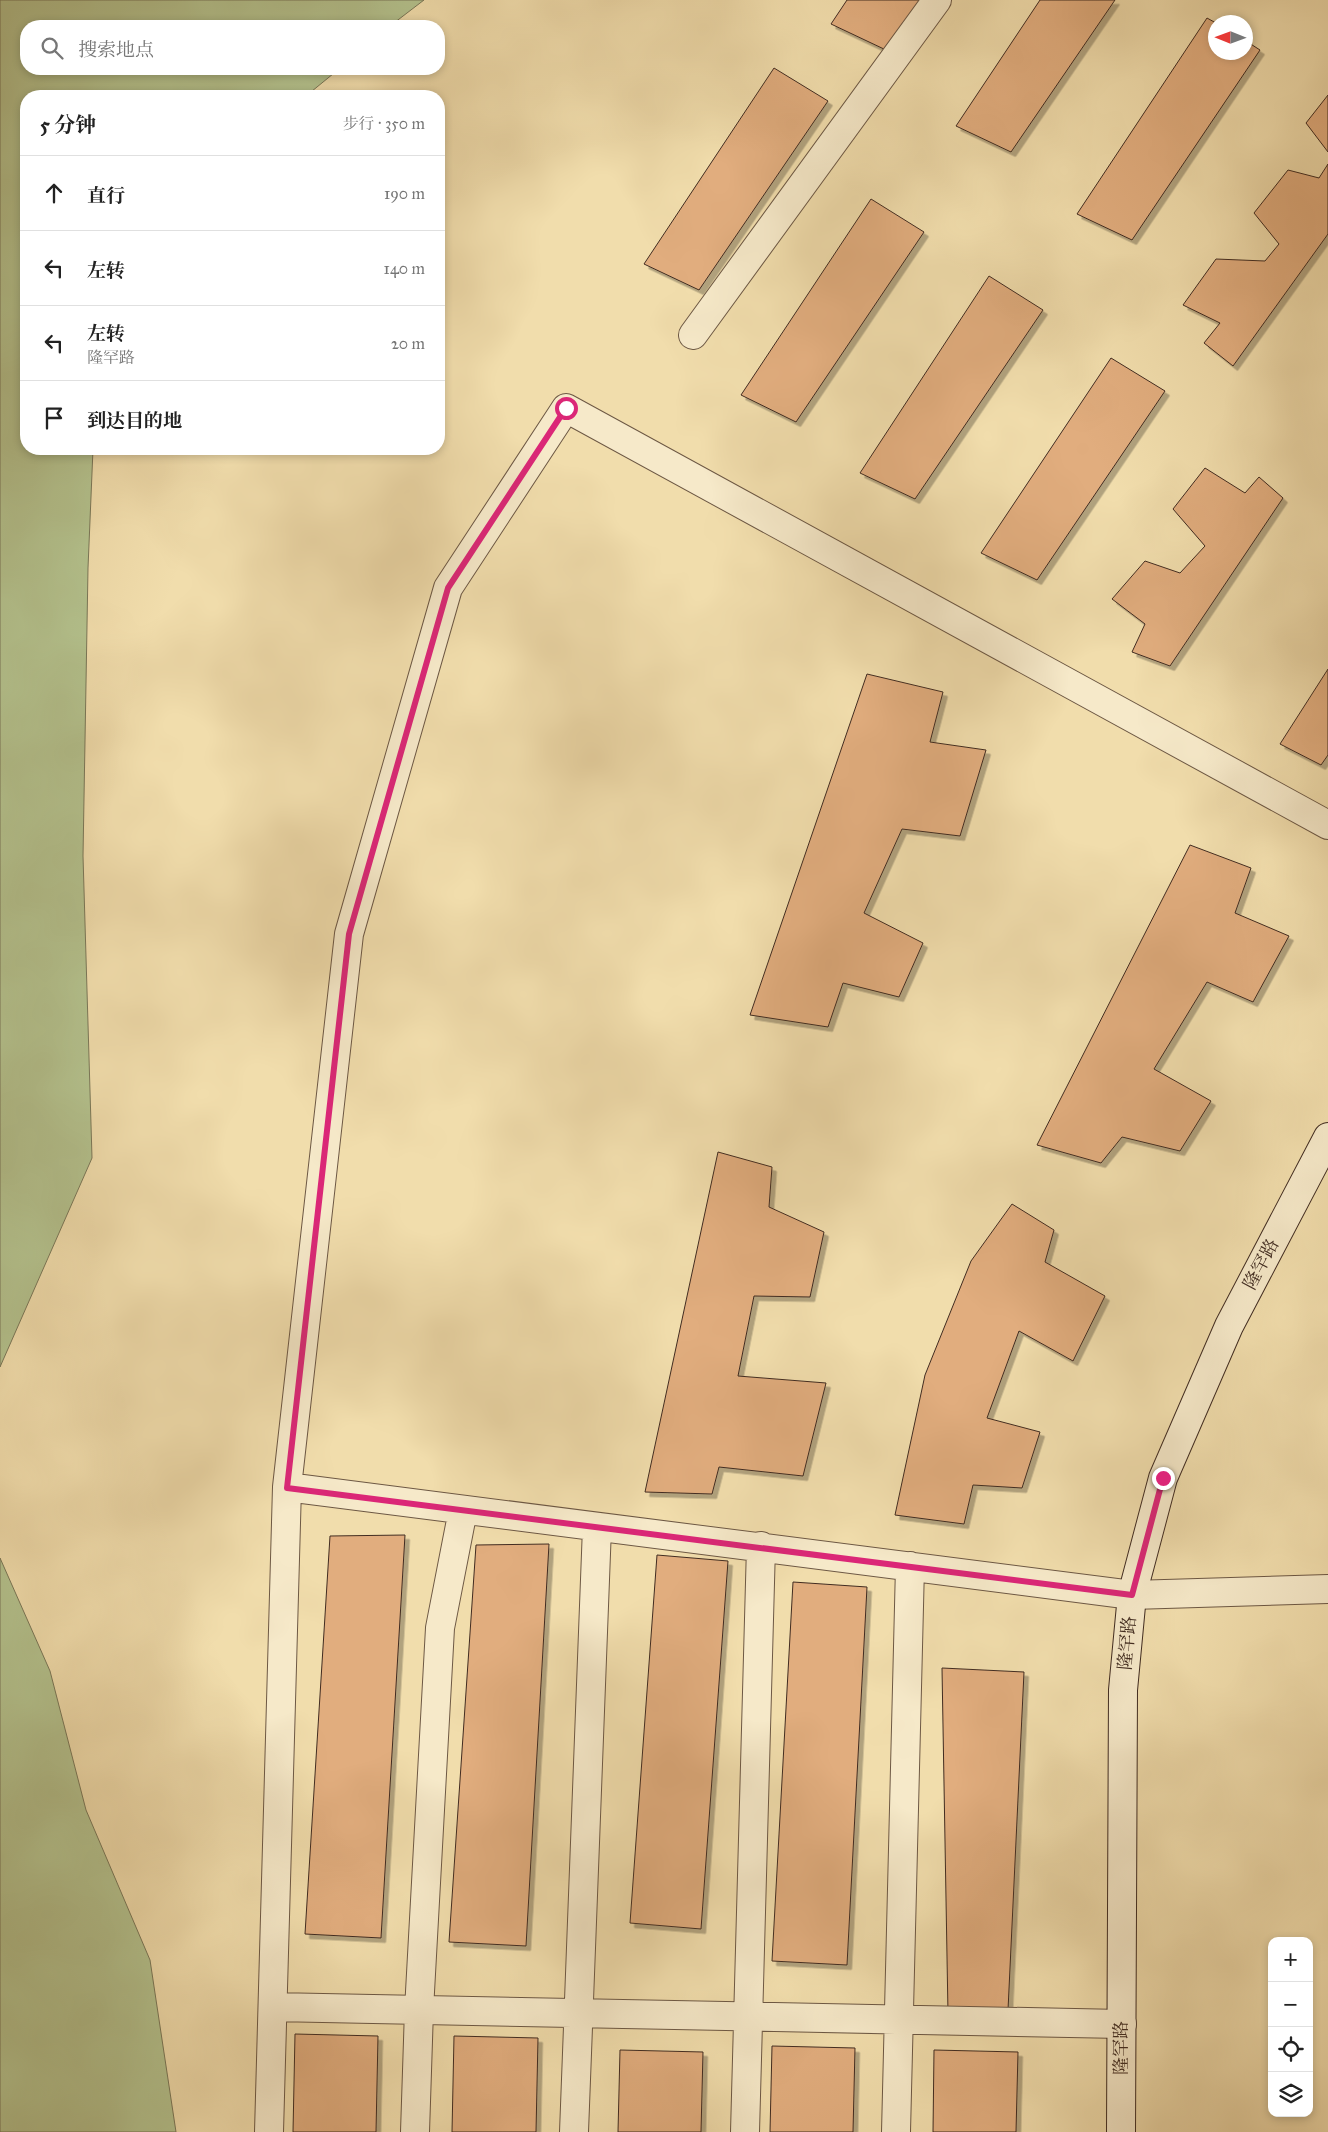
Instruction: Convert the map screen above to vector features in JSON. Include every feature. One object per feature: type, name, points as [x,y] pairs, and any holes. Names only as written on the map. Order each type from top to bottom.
[{"type":"street","points":[[693,335],[937,0]]},
{"type":"street","points":[[269,2132],[287,1488],[349,934],[448,588],[566,408],[1328,825]]},
{"type":"street","name":"隆罕路","points":[[1121,2132],[1123,1690],[1132,1595],[1163,1478],[1229,1326],[1328,1137]]},
{"type":"street","points":[[287,1488],[760,1546],[1132,1595],[1328,1589]]},
{"type":"street","points":[[416,2132],[419,2010],[440,1628],[463,1510]]},
{"type":"street","points":[[574,2132],[597,1527]]},
{"type":"street","points":[[745,2132],[760,1546]]},
{"type":"street","points":[[896,2132],[910,1566]]},
{"type":"street","points":[[273,2007],[1122,2024]]},
{"type":"green space","points":[[0,0],[424,0],[398,20],[20,20],[20,75],[332,75],[313,90],[20,90],[20,455],[93,455],[88,568],[83,856],[92,1158],[0,1367]]},
{"type":"green space","points":[[0,1558],[50,1671],[86,1810],[150,1960],[176,2132],[0,2132]]},
{"type":"building","points":[[847,0],[920,0],[886,50],[831,24]]},
{"type":"building","points":[[1040,0],[1115,0],[1011,152],[956,126]]},
{"type":"building","points":[[1207,18],[1208,60],[1253,60],[1253,46],[1260,50],[1132,240],[1077,214]]},
{"type":"building","points":[[774,68],[828,101],[699,290],[644,264]]},
{"type":"building","points":[[1328,95],[1328,152],[1306,123]]},
{"type":"building","points":[[1328,164],[1328,234],[1233,366],[1204,343],[1220,323],[1183,305],[1216,259],[1265,261],[1279,244],[1254,213],[1288,170],[1319,178]]},
{"type":"building","points":[[871,199],[924,232],[796,422],[741,395]]},
{"type":"building","points":[[989,276],[1043,310],[915,499],[860,473]]},
{"type":"building","points":[[1111,358],[1165,391],[1037,580],[981,553]]},
{"type":"building","points":[[1205,468],[1245,493],[1259,477],[1283,498],[1170,666],[1132,652],[1145,624],[1112,599],[1145,561],[1180,573],[1205,546],[1173,509]]},
{"type":"building","points":[[1328,669],[1328,755],[1321,765],[1280,744]]},
{"type":"building","points":[[867,674],[943,692],[930,742],[986,750],[960,836],[902,829],[864,913],[923,943],[899,997],[843,983],[828,1027],[750,1015]]},
{"type":"building","points":[[1190,845],[1251,868],[1235,913],[1289,936],[1253,1002],[1207,982],[1154,1069],[1211,1101],[1180,1151],[1122,1137],[1101,1163],[1037,1145]]},
{"type":"building","points":[[718,1152],[772,1167],[769,1207],[824,1232],[810,1297],[754,1296],[738,1376],[826,1383],[803,1476],[719,1467],[712,1494],[645,1492]]},
{"type":"building","points":[[1012,1204],[1054,1230],[1045,1262],[1105,1296],[1073,1361],[1019,1331],[987,1418],[1040,1432],[1022,1488],[973,1485],[964,1524],[895,1515],[925,1375],[971,1261]]},
{"type":"building","points":[[405,1535],[381,1938],[305,1934],[330,1536]]},
{"type":"building","points":[[549,1544],[526,1946],[449,1942],[476,1545]]},
{"type":"building","points":[[657,1555],[728,1561],[701,1929],[630,1923]]},
{"type":"building","points":[[793,1582],[867,1587],[847,1965],[772,1961]]},
{"type":"building","points":[[942,1668],[1024,1672],[1008,2010],[948,2014]]},
{"type":"building","points":[[295,2034],[378,2036],[376,2132],[293,2132]]},
{"type":"building","points":[[454,2036],[538,2038],[536,2132],[452,2132]]},
{"type":"building","points":[[772,2046],[855,2048],[853,2132],[770,2132]]},
{"type":"building","points":[[620,2050],[703,2052],[701,2132],[618,2132]]},
{"type":"building","points":[[934,2050],[1018,2052],[1016,2132],[933,2132]]},
{"type":"route","points":[[566,408],[448,588],[349,934],[287,1488],[760,1546],[1132,1595],[1163,1478]]}]
